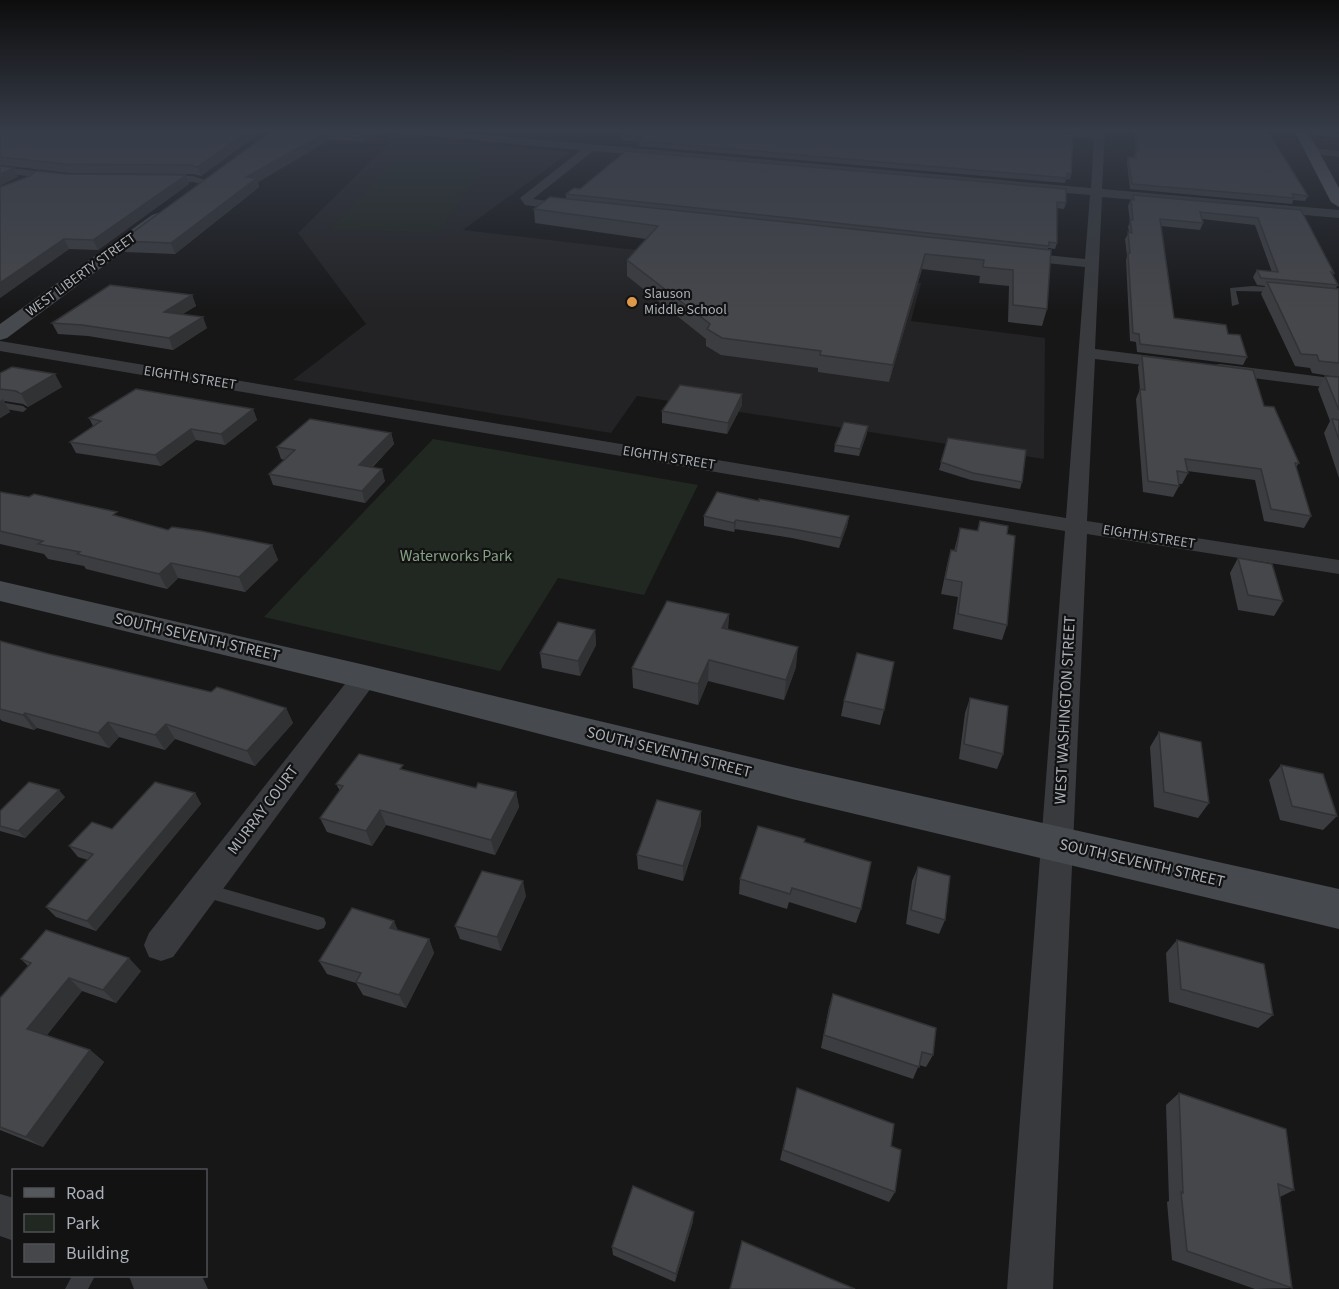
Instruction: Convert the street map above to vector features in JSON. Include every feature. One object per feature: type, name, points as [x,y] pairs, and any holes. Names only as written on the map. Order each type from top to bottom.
[{"type":"street","points":[[187,196],[195,190]]},
{"type":"street","points":[[536,190],[526,198],[529,202],[590,209]]},
{"type":"street","points":[[1075,190],[1339,213]]},
{"type":"street","name":"WEST WASHINGTON STREET","points":[[1030,1289],[1096,192]]},
{"type":"street","name":"WEST LIBERTY STREET","points":[[0,334],[169,210]]},
{"type":"street","points":[[1004,255],[1092,264]]},
{"type":"street","name":"EIGHTH STREET","points":[[0,346],[1076,526],[1339,567]]},
{"type":"street","points":[[1086,353],[1339,384]]},
{"type":"street","name":"SOUTH SEVENTH STREET","points":[[0,591],[365,677],[792,783],[1339,909]]},
{"type":"street","name":"MURRAY COURT","points":[[161,945],[365,677]]},
{"type":"street","points":[[157,1277],[185,1289]]},
{"type":"lane","points":[[1235,304],[1232,289],[1288,291]]},
{"type":"lane","points":[[0,405],[23,409]]},
{"type":"lane","points":[[203,889],[318,923]]},
{"type":"shaded area","name":"Slauson Middle School","points":[[341,190],[518,190],[463,230],[921,283],[911,321],[1045,338],[1044,459],[637,396],[611,433],[293,380],[366,324],[298,233]]},
{"type":"green space","points":[[367,190],[467,190],[438,232],[329,230]]},
{"type":"green space","name":"Waterworks Park","points":[[433,439],[698,485],[644,595],[558,578],[500,671],[264,617]]},
{"type":"building","points":[[0,190],[164,190],[93,240],[64,239],[0,283]]},
{"type":"building","points":[[191,190],[241,190],[171,243],[121,241]]},
{"type":"building","points":[[571,190],[1066,190],[1066,203],[1057,202],[1057,243],[1049,242],[1049,246],[566,194]]},
{"type":"building","points":[[1203,190],[1304,190],[1308,196],[1292,194],[1294,198]]},
{"type":"building","points":[[1133,195],[1301,210],[1338,285],[1261,278],[1257,270],[1278,272],[1258,218],[1200,212],[1203,223],[1160,219],[1174,318],[1226,325],[1228,334],[1240,335],[1247,357],[1140,344],[1139,334],[1133,333],[1128,253],[1130,253],[1128,232],[1132,233],[1130,220],[1133,220],[1131,199],[1134,200]]},
{"type":"building","points":[[550,197],[1051,250],[1047,309],[1013,305],[1013,270],[983,267],[984,260],[925,254],[893,365],[820,355],[821,351],[722,338],[707,329],[710,324],[627,260],[658,226],[534,209]]},
{"type":"building","points":[[1267,282],[1339,289],[1339,363],[1319,361],[1317,355],[1301,354]]},
{"type":"building","points":[[110,285],[192,295],[164,312],[203,317],[169,338],[82,325],[52,323]]},
{"type":"building","points":[[1142,356],[1253,370],[1264,406],[1274,407],[1299,463],[1295,463],[1311,516],[1271,509],[1261,469],[1185,459],[1188,473],[1177,471],[1179,486],[1148,481],[1140,389],[1145,390]]},
{"type":"building","points":[[12,367],[55,374],[21,394],[0,389],[0,373]]},
{"type":"building","points":[[1325,376],[1339,377],[1339,410]]},
{"type":"building","points":[[680,385],[742,394],[728,423],[662,411]]},
{"type":"building","points":[[136,389],[253,409],[221,434],[191,429],[155,455],[70,442],[101,421],[89,418]]},
{"type":"building","points":[[310,419],[391,433],[359,465],[382,469],[362,491],[269,474],[295,450],[277,447]]},
{"type":"building","points":[[1332,419],[1339,420],[1339,440]]},
{"type":"building","points":[[844,422],[868,426],[860,449],[835,445]]},
{"type":"building","points":[[948,438],[1026,450],[1022,482],[973,473],[941,462]]},
{"type":"building","points":[[0,492],[29,497],[34,494],[117,512],[113,515],[168,530],[172,527],[201,531],[272,545],[239,577],[171,563],[159,574],[77,554],[80,552],[38,544],[43,541],[0,531]]},
{"type":"building","points":[[717,492],[849,516],[841,538],[736,520],[734,523],[704,516]]},
{"type":"building","points":[[980,521],[1008,526],[1007,534],[1015,536],[1007,625],[958,614],[962,582],[945,579],[951,550],[956,551],[960,528],[978,531]]},
{"type":"building","points":[[1238,558],[1272,564],[1283,601],[1248,595]]},
{"type":"building","points":[[667,601],[729,614],[722,628],[798,647],[786,680],[709,660],[698,684],[632,668]]},
{"type":"building","points":[[558,622],[595,630],[578,661],[540,653]]},
{"type":"building","points":[[0,641],[211,692],[217,687],[286,708],[247,751],[166,724],[155,735],[108,722],[98,733],[25,713],[23,715],[0,709]]},
{"type":"building","points":[[857,653],[894,662],[884,710],[844,701]]},
{"type":"building","points":[[970,698],[1008,706],[1003,754],[964,744]]},
{"type":"building","points":[[1159,732],[1201,742],[1209,803],[1164,792]]},
{"type":"building","points":[[359,754],[403,765],[400,769],[476,788],[478,783],[516,792],[491,840],[380,810],[366,831],[320,818],[343,786],[336,784]]},
{"type":"building","points":[[1281,765],[1323,774],[1337,816],[1292,806]]},
{"type":"building","points":[[29,782],[59,790],[18,831],[0,826],[0,811]]},
{"type":"building","points":[[155,782],[195,793],[87,921],[46,907],[93,854],[69,846],[92,822],[112,829]]},
{"type":"building","points":[[657,800],[701,811],[683,866],[637,855]]},
{"type":"building","points":[[758,826],[805,839],[804,842],[871,862],[861,909],[792,888],[790,894],[740,879]]},
{"type":"building","points":[[918,867],[950,876],[945,920],[911,910]]},
{"type":"building","points":[[482,871],[523,881],[497,937],[455,926]]},
{"type":"building","points":[[352,908],[394,921],[390,928],[429,939],[399,995],[356,982],[361,973],[319,961]]},
{"type":"building","points":[[46,930],[129,958],[103,990],[69,978],[27,1029],[90,1050],[26,1137],[0,1127],[0,998],[31,963],[21,959]]},
{"type":"building","points":[[1177,940],[1264,964],[1273,1015],[1181,989]]},
{"type":"building","points":[[833,994],[936,1028],[933,1055],[922,1052],[919,1067],[824,1035]]},
{"type":"building","points":[[797,1088],[894,1124],[891,1146],[901,1150],[895,1192],[783,1150]]},
{"type":"building","points":[[1179,1093],[1286,1129],[1294,1190],[1278,1184],[1292,1288],[1187,1251],[1181,1192],[1183,1193]]},
{"type":"building","points":[[633,1186],[694,1212],[676,1274],[612,1247]]},
{"type":"building","points":[[742,1241],[855,1289],[730,1289]]},
{"type":"place","name":"Slauson Middle School","points":[[632,302]]}]
